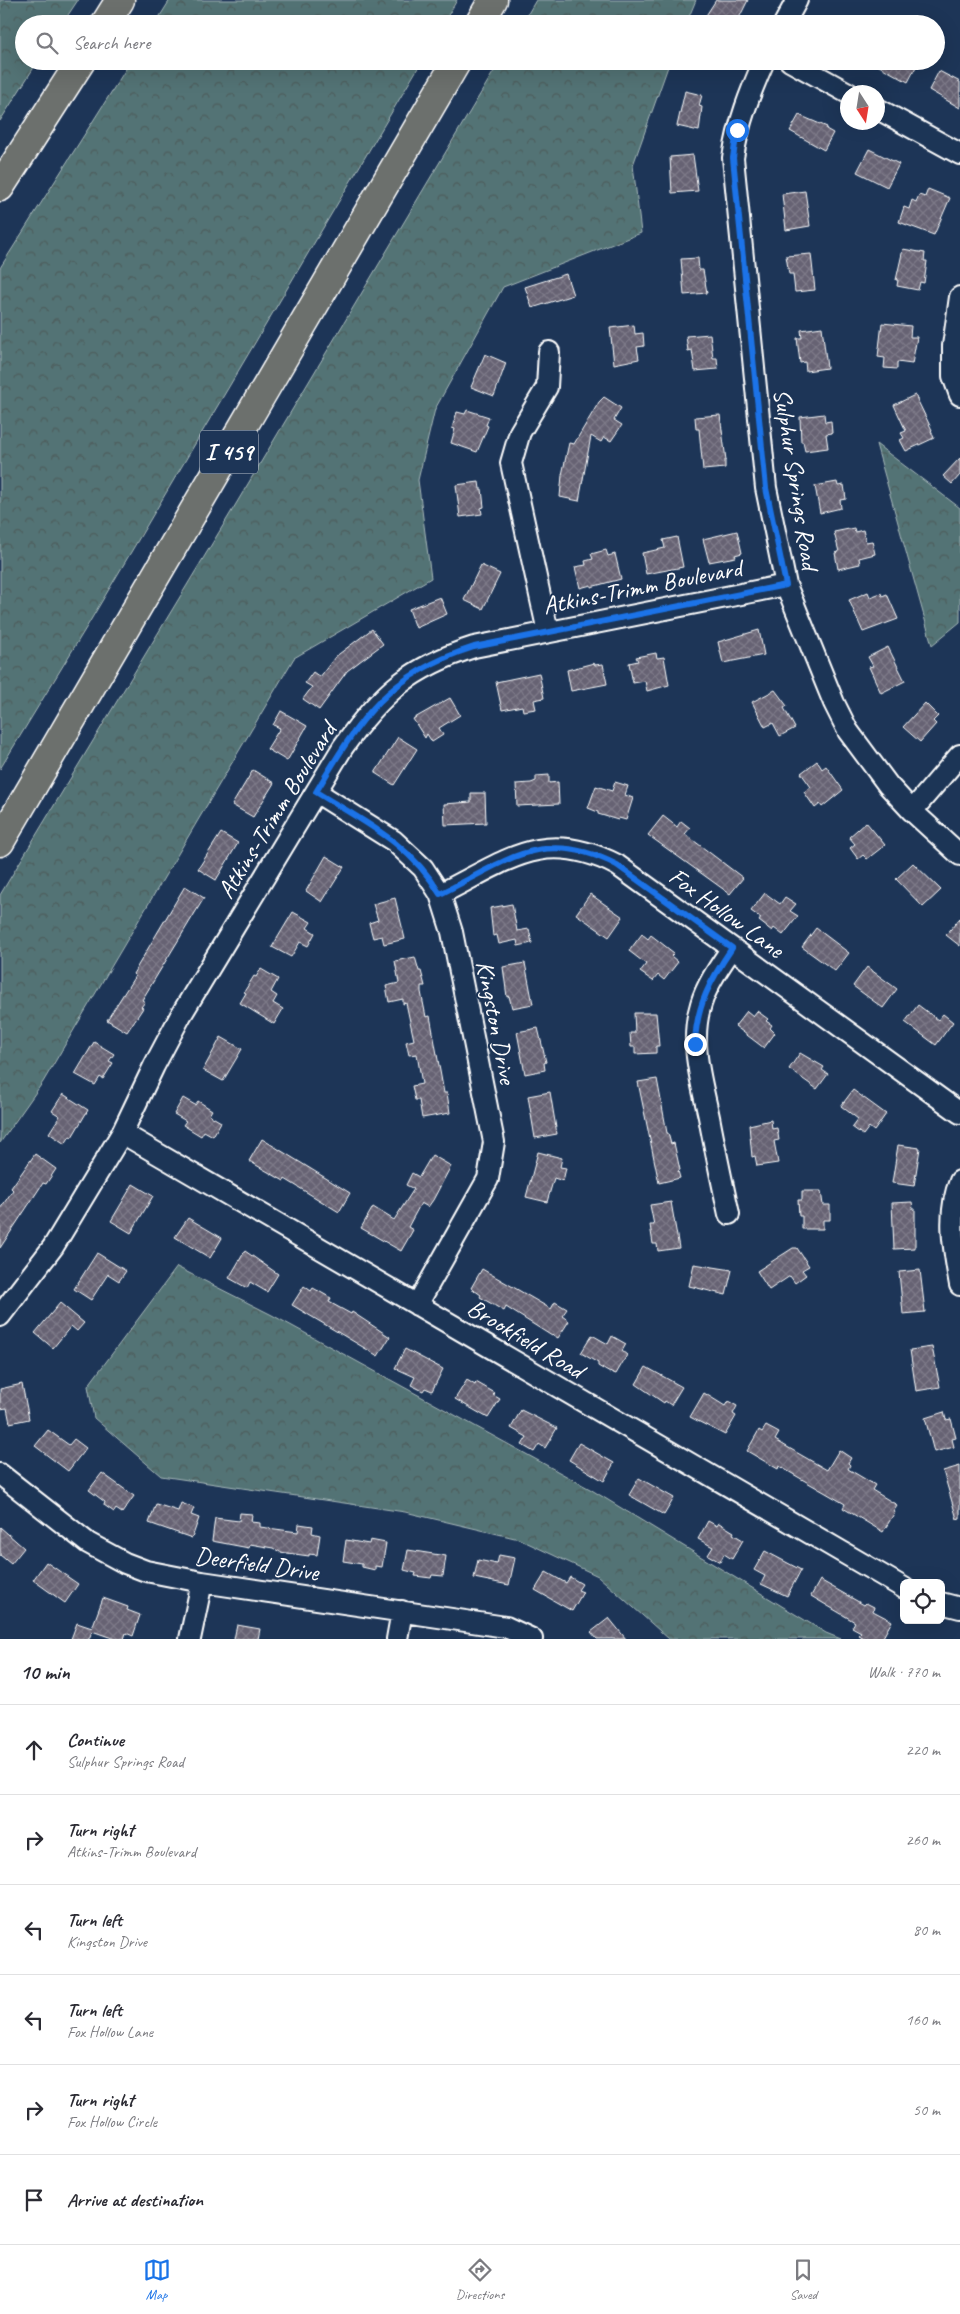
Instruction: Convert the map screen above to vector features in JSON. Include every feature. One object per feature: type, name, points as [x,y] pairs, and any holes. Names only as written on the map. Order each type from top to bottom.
[{"type":"highway","points":[[111,15],[120,0]]},
{"type":"highway","points":[[484,15],[493,0]]},
{"type":"highway","points":[[0,186],[75,70]]},
{"type":"highway","name":"I 459","points":[[0,842],[452,70]]},
{"type":"street","points":[[789,15],[797,0]]},
{"type":"street","name":"Sulphur Springs Road","points":[[760,70],[746,102],[737,130],[733,158],[766,488],[786,585],[834,702],[848,731],[888,785],[912,811],[960,855]]},
{"type":"street","points":[[806,70],[840,89]]},
{"type":"street","points":[[885,113],[960,154]]},
{"type":"street","points":[[960,297],[953,346],[953,376],[960,395]]},
{"type":"street","points":[[548,632],[511,463],[520,432],[546,387],[549,352]]},
{"type":"street","name":"Atkins-Trimm Boulevard","points":[[0,1316],[53,1247],[122,1133],[154,1066],[182,1016],[316,792],[362,721],[396,685],[424,667],[448,655],[474,647],[786,585]]},
{"type":"street","points":[[912,811],[960,755]]},
{"type":"street","name":"Kingston Drive","points":[[316,792],[394,841],[423,868],[440,894],[452,932],[494,1142],[488,1179],[417,1305]]},
{"type":"street","name":"Fox Hollow Lane","points":[[440,894],[528,851],[562,847],[597,854],[617,865],[960,1113]]},
{"type":"street","points":[[729,1214],[697,1059],[695,1030],[701,1004],[708,986],[732,948]]},
{"type":"street","name":"Brookfield Road","points":[[122,1133],[900,1586]]},
{"type":"street","points":[[960,1181],[952,1209],[952,1225],[960,1285]]},
{"type":"street","name":"Deerfield Drive","points":[[0,1474],[70,1531],[102,1552],[146,1571],[202,1582],[506,1627],[532,1639]]},
{"type":"street","points":[[190,1639],[202,1582]]},
{"type":"street","points":[[945,1604],[960,1608]]},
{"type":"street","points":[[397,1639],[402,1611]]},
{"type":"green space","points":[[0,0],[78,0],[68,15],[15,15],[15,70],[32,70],[0,121]]},
{"type":"green space","points":[[170,0],[457,0],[448,15],[161,15]]},
{"type":"green space","points":[[536,0],[696,0],[690,15],[527,15]]},
{"type":"green space","points":[[125,70],[417,70],[86,628],[0,769],[0,268]]},
{"type":"green space","points":[[495,70],[667,70],[633,165],[641,233],[503,287],[435,409],[418,480],[431,578],[294,658],[43,1082],[0,1143],[0,895]]},
{"type":"green space","points":[[876,444],[960,508],[960,622],[932,645]]},
{"type":"green space","points":[[177,1267],[272,1315],[590,1489],[826,1633],[841,1639],[669,1639],[598,1576],[519,1539],[405,1512],[161,1476],[94,1418],[88,1386]]},
{"type":"building","points":[[716,0],[748,0],[740,15],[706,15]]},
{"type":"building","points":[[886,70],[914,70],[908,82]]},
{"type":"building","points":[[939,71],[960,82],[960,108],[929,90]]},
{"type":"building","points":[[685,91],[702,95],[699,106],[702,107],[699,131],[677,126]]},
{"type":"building","points":[[799,115],[827,127],[826,129],[833,133],[824,150],[790,131]]},
{"type":"building","points":[[869,149],[899,164],[887,187],[857,172]]},
{"type":"building","points":[[693,155],[698,191],[672,193],[670,157]]},
{"type":"building","points":[[928,189],[950,198],[934,235],[899,222],[904,207],[909,209],[912,200],[916,202],[919,195],[925,197]]},
{"type":"building","points":[[805,191],[810,226],[786,230],[782,194]]},
{"type":"building","points":[[903,249],[925,253],[924,261],[927,261],[924,283],[920,282],[918,290],[897,286],[898,280],[896,280]]},
{"type":"building","points":[[811,254],[815,290],[795,292],[793,274],[789,274],[786,256]]},
{"type":"building","points":[[698,258],[699,270],[703,270],[707,293],[684,295],[681,259]]},
{"type":"building","points":[[566,274],[573,295],[532,308],[525,287]]},
{"type":"building","points":[[882,323],[911,326],[910,337],[917,337],[912,364],[897,362],[897,369],[884,368],[885,358],[878,357]]},
{"type":"building","points":[[634,325],[635,334],[643,333],[644,346],[637,347],[639,359],[614,364],[610,328]]},
{"type":"building","points":[[822,327],[827,368],[806,371],[805,362],[800,363],[797,338],[802,338],[801,330]]},
{"type":"building","points":[[710,334],[713,358],[717,358],[718,369],[695,371],[692,350],[688,351],[686,336]]},
{"type":"building","points":[[485,354],[506,363],[494,396],[471,387]]},
{"type":"building","points":[[915,395],[934,438],[906,451],[900,440],[904,438],[901,433],[906,431],[894,405]]},
{"type":"building","points":[[604,397],[621,408],[614,420],[622,425],[611,441],[604,437],[601,442],[591,436],[579,501],[560,497],[562,475],[569,443],[574,444],[599,402]]},
{"type":"building","points":[[467,410],[489,417],[486,425],[488,426],[477,452],[451,443],[455,429],[452,428],[457,412],[465,414]]},
{"type":"building","points":[[824,414],[825,422],[831,421],[832,433],[826,434],[828,448],[805,451],[803,442],[801,442],[800,417]]},
{"type":"building","points":[[720,415],[726,460],[725,468],[703,470],[699,429],[696,429],[695,417]]},
{"type":"building","points":[[960,458],[960,475],[952,484],[943,476]]},
{"type":"building","points":[[479,482],[480,489],[482,489],[484,507],[481,508],[482,514],[460,517],[456,485]]},
{"type":"building","points":[[837,482],[838,486],[844,485],[846,499],[840,500],[841,508],[820,513],[815,486]]},
{"type":"building","points":[[854,528],[855,532],[863,530],[866,542],[872,541],[875,554],[859,558],[860,564],[838,569],[835,553],[839,552],[834,532]]},
{"type":"building","points":[[737,531],[742,553],[735,555],[736,557],[709,562],[703,539]]},
{"type":"building","points":[[677,537],[683,567],[646,574],[642,553],[665,548],[663,540]]},
{"type":"building","points":[[606,550],[608,556],[615,554],[621,579],[580,588],[575,567],[586,565],[585,561],[593,559],[591,554]]},
{"type":"building","points":[[481,565],[500,574],[483,609],[464,600]]},
{"type":"building","points":[[868,592],[870,597],[881,593],[882,596],[887,594],[898,619],[863,632],[849,600]]},
{"type":"building","points":[[440,597],[447,614],[416,628],[409,609]]},
{"type":"building","points":[[372,629],[383,644],[347,671],[319,710],[303,699],[312,687],[305,683],[313,672],[320,677],[335,657]]},
{"type":"building","points":[[759,630],[764,655],[723,663],[718,642]]},
{"type":"building","points":[[888,647],[905,681],[881,693],[869,667],[873,666],[868,657]]},
{"type":"building","points":[[656,653],[657,658],[664,657],[669,685],[647,691],[645,681],[633,683],[629,663],[638,661],[636,657]]},
{"type":"building","points":[[594,663],[595,665],[603,664],[607,684],[571,691],[567,670]]},
{"type":"building","points":[[539,673],[544,698],[534,700],[536,709],[523,711],[522,706],[502,710],[496,682]]},
{"type":"building","points":[[775,690],[787,706],[784,708],[795,728],[780,736],[773,723],[765,727],[752,702]]},
{"type":"building","points":[[450,698],[460,715],[439,728],[443,735],[432,742],[427,734],[425,738],[413,719]]},
{"type":"building","points":[[925,703],[938,716],[933,721],[936,724],[920,742],[903,727]]},
{"type":"building","points":[[281,711],[307,726],[287,761],[267,749],[280,728],[273,725]]},
{"type":"building","points":[[398,737],[417,749],[394,785],[375,773]]},
{"type":"building","points":[[817,761],[822,769],[826,766],[843,790],[822,807],[820,804],[815,808],[804,792],[811,787],[801,773]]},
{"type":"building","points":[[253,770],[274,783],[253,817],[232,805]]},
{"type":"building","points":[[549,775],[549,783],[558,782],[559,804],[517,806],[516,784],[531,783],[536,781],[536,776]]},
{"type":"building","points":[[615,782],[628,786],[625,795],[633,798],[626,820],[619,818],[618,820],[598,814],[598,812],[588,808],[596,786],[612,791]]},
{"type":"building","points":[[471,793],[485,793],[486,823],[445,825],[444,804],[471,802]]},
{"type":"building","points":[[663,816],[677,827],[681,821],[690,828],[685,834],[743,878],[730,894],[648,835]]},
{"type":"building","points":[[866,822],[885,845],[867,859],[863,855],[858,859],[850,848],[855,844],[849,837]]},
{"type":"building","points":[[221,833],[238,843],[216,880],[198,869]]},
{"type":"building","points":[[326,856],[344,867],[322,902],[306,891]]},
{"type":"building","points":[[913,863],[941,890],[923,907],[896,879]]},
{"type":"building","points":[[185,886],[204,898],[142,1000],[145,1002],[141,1007],[143,1008],[127,1032],[107,1020],[135,976],[133,974]]},
{"type":"building","points":[[765,893],[780,904],[785,897],[796,904],[790,911],[798,916],[783,935],[774,928],[772,931],[759,921],[761,918],[751,911]]},
{"type":"building","points":[[590,894],[623,917],[609,937],[576,914]]},
{"type":"building","points":[[395,898],[405,939],[384,944],[382,936],[373,938],[369,923],[378,920],[373,904]]},
{"type":"building","points":[[512,904],[517,931],[529,929],[532,943],[518,946],[517,940],[499,944],[497,935],[493,936],[490,908]]},
{"type":"building","points":[[293,912],[311,922],[307,928],[315,933],[308,946],[300,942],[291,957],[272,947]]},
{"type":"building","points":[[960,918],[960,946],[946,935]]},
{"type":"building","points":[[816,928],[849,953],[835,971],[802,947]]},
{"type":"building","points":[[642,934],[648,939],[651,935],[674,953],[671,956],[678,962],[664,980],[658,975],[653,981],[640,972],[646,964],[629,951]]},
{"type":"building","points":[[415,957],[425,986],[421,986],[421,992],[426,1017],[430,1016],[444,1093],[447,1093],[450,1113],[422,1118],[419,1100],[415,1100],[412,1086],[422,1084],[417,1054],[409,1055],[406,1042],[414,1040],[406,1003],[403,1004],[403,999],[389,1002],[386,986],[399,983],[395,961]]},
{"type":"building","points":[[525,963],[533,1004],[512,1008],[509,996],[507,997],[503,967]]},
{"type":"building","points":[[867,967],[897,989],[883,1008],[853,986]]},
{"type":"building","points":[[261,969],[278,979],[271,992],[277,996],[273,1003],[283,1009],[274,1024],[240,1003],[246,993],[244,992]]},
{"type":"building","points":[[918,1005],[938,1020],[943,1014],[953,1022],[936,1045],[905,1022]]},
{"type":"building","points":[[747,1011],[753,1016],[757,1011],[768,1019],[766,1021],[772,1025],[770,1028],[775,1033],[764,1048],[735,1026]]},
{"type":"building","points":[[634,1013],[656,1013],[659,1046],[656,1046],[656,1053],[635,1054],[635,1047],[631,1047],[630,1033],[635,1033]]},
{"type":"building","points":[[538,1028],[546,1062],[544,1063],[545,1070],[525,1074],[517,1032]]},
{"type":"building","points":[[221,1037],[242,1049],[223,1081],[203,1070]]},
{"type":"building","points":[[94,1042],[114,1054],[109,1061],[113,1063],[103,1079],[100,1077],[95,1085],[75,1074]]},
{"type":"building","points":[[800,1053],[824,1067],[822,1070],[828,1074],[817,1089],[789,1069]]},
{"type":"building","points":[[657,1079],[667,1133],[671,1144],[674,1143],[680,1170],[678,1171],[680,1178],[659,1183],[638,1082]]},
{"type":"building","points":[[853,1090],[886,1114],[874,1131],[869,1127],[863,1135],[852,1127],[858,1119],[841,1106]]},
{"type":"building","points":[[550,1092],[557,1134],[535,1138],[528,1096]]},
{"type":"building","points":[[63,1094],[88,1110],[72,1137],[70,1136],[65,1144],[49,1133],[60,1116],[52,1111]]},
{"type":"building","points":[[183,1098],[195,1105],[198,1101],[212,1110],[209,1115],[221,1122],[213,1136],[204,1131],[201,1136],[183,1125],[186,1121],[174,1114]]},
{"type":"building","points":[[771,1120],[772,1129],[777,1128],[779,1140],[774,1141],[778,1163],[757,1166],[755,1156],[752,1157],[749,1125]]},
{"type":"building","points":[[262,1139],[350,1193],[339,1212],[285,1179],[284,1181],[249,1161]]},
{"type":"building","points":[[898,1145],[920,1148],[914,1186],[892,1183]]},
{"type":"building","points":[[538,1152],[562,1158],[560,1167],[566,1168],[563,1181],[554,1178],[547,1202],[526,1197]]},
{"type":"building","points":[[35,1154],[56,1169],[46,1184],[43,1183],[0,1248],[0,1209],[13,1190],[11,1188]]},
{"type":"building","points":[[432,1155],[451,1166],[428,1207],[421,1203],[408,1227],[413,1230],[401,1251],[361,1228],[373,1207],[394,1220],[414,1189],[406,1185],[412,1173],[419,1177]]},
{"type":"building","points":[[133,1184],[153,1196],[131,1233],[111,1221]]},
{"type":"building","points":[[802,1191],[821,1191],[823,1205],[830,1205],[830,1220],[823,1220],[823,1229],[802,1229],[802,1216],[799,1216],[798,1200],[802,1200]]},
{"type":"building","points":[[671,1202],[679,1248],[658,1251],[657,1244],[653,1244],[650,1225],[654,1225],[650,1205]]},
{"type":"building","points":[[912,1202],[913,1209],[915,1209],[915,1248],[894,1249],[892,1203]]},
{"type":"building","points":[[188,1218],[222,1238],[210,1258],[175,1237]]},
{"type":"building","points":[[793,1248],[797,1248],[809,1266],[802,1270],[806,1275],[795,1283],[790,1276],[769,1290],[757,1271]]},
{"type":"building","points":[[245,1251],[278,1274],[267,1292],[250,1282],[247,1288],[229,1278]]},
{"type":"building","points":[[97,1253],[126,1271],[119,1281],[108,1274],[91,1300],[74,1289]]},
{"type":"building","points":[[694,1264],[732,1270],[726,1295],[689,1286]]},
{"type":"building","points":[[482,1269],[551,1309],[555,1302],[567,1309],[562,1316],[569,1321],[558,1338],[506,1307],[504,1311],[480,1297],[481,1295],[471,1288]]},
{"type":"building","points":[[920,1270],[925,1312],[903,1314],[899,1272]]},
{"type":"building","points":[[304,1286],[311,1291],[313,1288],[331,1298],[329,1302],[351,1314],[352,1312],[390,1337],[378,1356],[292,1305]]},
{"type":"building","points":[[60,1303],[84,1323],[77,1331],[71,1326],[53,1348],[35,1333]]},
{"type":"building","points":[[592,1335],[608,1344],[612,1336],[626,1344],[622,1351],[627,1355],[616,1374],[610,1373],[598,1366],[598,1363],[581,1353]]},
{"type":"building","points":[[932,1347],[940,1387],[916,1391],[910,1350]]},
{"type":"building","points":[[405,1349],[443,1369],[432,1391],[425,1388],[423,1391],[411,1385],[415,1377],[395,1368]]},
{"type":"building","points":[[646,1367],[682,1387],[671,1405],[665,1401],[664,1403],[636,1384]]},
{"type":"building","points":[[467,1380],[475,1385],[476,1382],[495,1393],[493,1395],[500,1399],[488,1418],[455,1399]]},
{"type":"building","points":[[22,1384],[29,1419],[10,1423],[7,1408],[0,1409],[0,1389]]},
{"type":"building","points":[[704,1393],[725,1406],[728,1401],[737,1406],[733,1414],[736,1416],[725,1435],[690,1417]]},
{"type":"building","points":[[521,1410],[557,1428],[545,1448],[539,1444],[534,1452],[522,1445],[527,1437],[511,1428]]},
{"type":"building","points":[[944,1412],[946,1420],[951,1419],[956,1438],[952,1439],[954,1447],[934,1452],[925,1418]]},
{"type":"building","points":[[766,1426],[779,1433],[775,1440],[827,1470],[839,1450],[851,1458],[848,1463],[850,1465],[848,1469],[875,1485],[872,1490],[897,1505],[883,1532],[843,1508],[845,1504],[779,1466],[778,1469],[747,1451],[759,1430],[762,1432]]},
{"type":"building","points":[[48,1430],[69,1445],[74,1439],[86,1448],[68,1471],[35,1446]]},
{"type":"building","points":[[579,1443],[614,1463],[604,1481],[569,1460]]},
{"type":"building","points":[[960,1466],[960,1518],[957,1519],[943,1471]]},
{"type":"building","points":[[102,1473],[134,1496],[122,1513],[116,1509],[114,1512],[104,1505],[105,1502],[89,1490]]},
{"type":"building","points":[[639,1478],[674,1498],[664,1515],[629,1495]]},
{"type":"building","points":[[181,1503],[194,1508],[191,1515],[199,1518],[192,1538],[149,1523],[156,1504],[178,1511]]},
{"type":"building","points":[[240,1513],[252,1514],[251,1522],[260,1523],[260,1527],[298,1532],[299,1524],[313,1526],[312,1533],[320,1535],[317,1555],[309,1554],[309,1556],[280,1552],[273,1548],[250,1544],[249,1548],[212,1541],[215,1518],[239,1521]]},
{"type":"building","points":[[708,1521],[717,1526],[719,1523],[743,1540],[732,1559],[724,1554],[720,1562],[708,1555],[713,1547],[698,1539]]},
{"type":"building","points":[[0,1527],[24,1548],[11,1564],[0,1555]]},
{"type":"building","points":[[346,1540],[369,1544],[370,1540],[386,1543],[382,1567],[375,1566],[375,1570],[362,1567],[362,1564],[343,1561]]},
{"type":"building","points":[[408,1550],[446,1556],[443,1576],[432,1575],[431,1578],[415,1576],[416,1573],[404,1570]]},
{"type":"building","points":[[765,1551],[801,1570],[787,1596],[761,1584],[765,1576],[754,1570]]},
{"type":"building","points":[[499,1555],[515,1558],[509,1585],[474,1578],[478,1560],[497,1564]]},
{"type":"building","points":[[46,1562],[78,1584],[65,1603],[33,1580]]},
{"type":"building","points":[[546,1572],[566,1583],[570,1577],[582,1584],[578,1590],[583,1592],[572,1611],[535,1590]]},
{"type":"building","points":[[820,1580],[864,1605],[866,1603],[874,1607],[873,1611],[892,1621],[882,1639],[865,1639],[858,1635],[861,1632],[852,1627],[855,1622],[811,1596]]},
{"type":"building","points":[[103,1598],[128,1607],[127,1610],[140,1615],[133,1636],[126,1633],[124,1639],[115,1639],[92,1631],[89,1639],[71,1639],[77,1623],[92,1628]]},
{"type":"building","points":[[609,1618],[626,1639],[597,1639],[591,1632]]},
{"type":"building","points":[[237,1625],[260,1629],[258,1639],[234,1639]]},
{"type":"route","points":[[695,1044],[695,1030],[701,1004],[711,979],[732,948],[617,865],[597,854],[582,850],[562,847],[543,848],[518,855],[440,894],[423,868],[409,852],[316,792],[343,747],[381,699],[396,685],[424,667],[448,655],[474,647],[786,585],[766,488],[759,423],[733,158],[737,130]]}]
